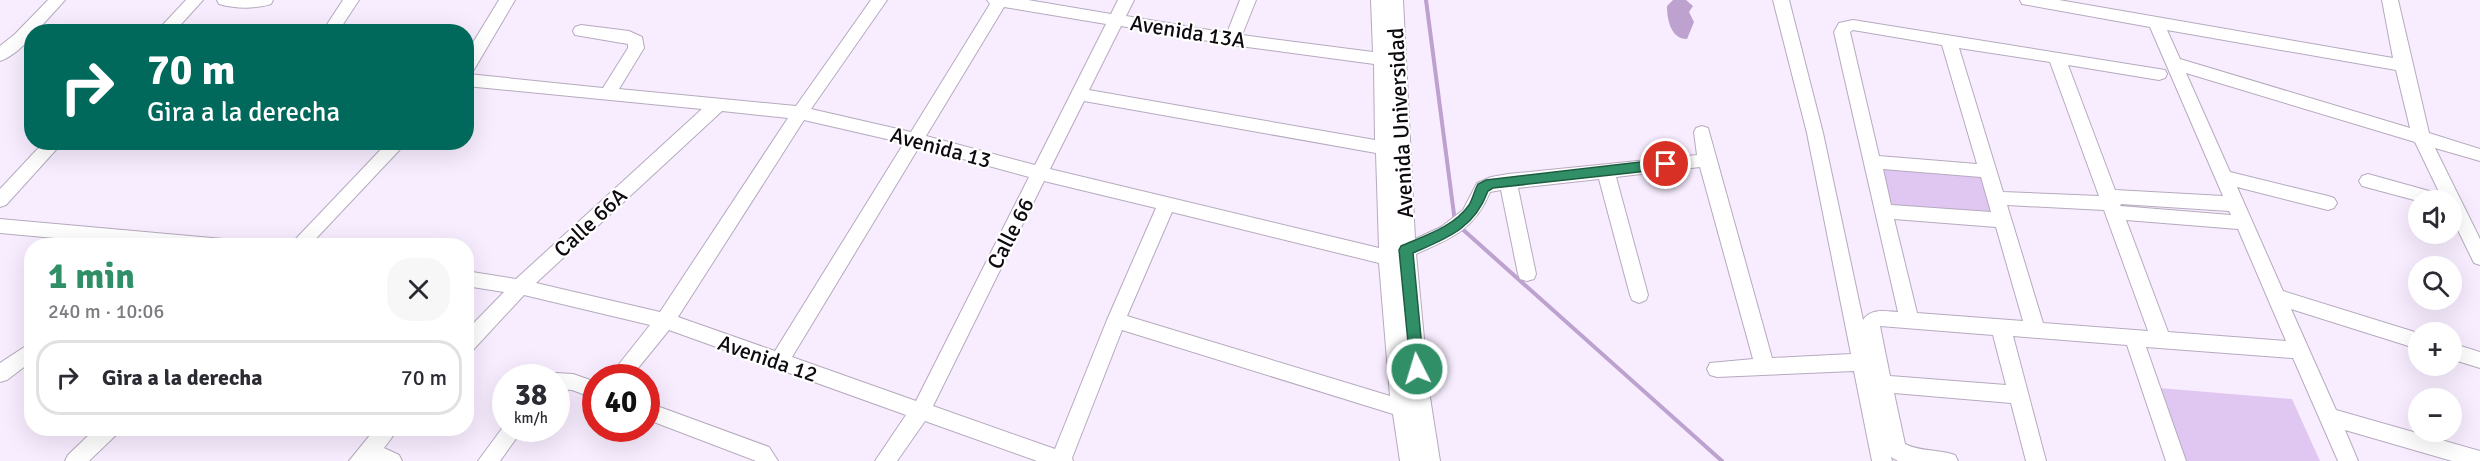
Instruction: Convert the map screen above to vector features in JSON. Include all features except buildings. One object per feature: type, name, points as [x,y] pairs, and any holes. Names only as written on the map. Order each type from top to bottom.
[{"type":"street","points":[[38,24],[57,0]]},
{"type":"street","points":[[172,24],[195,0]]},
{"type":"street","points":[[225,0],[255,3],[265,0]]},
{"type":"street","points":[[335,24],[351,0]]},
{"type":"street","points":[[474,56],[507,0]]},
{"type":"street","points":[[630,364],[665,321],[800,112],[879,0]]},
{"type":"street","points":[[779,362],[998,0]]},
{"type":"street","name":"Avenida 13A","points":[[998,0],[1232,39],[1382,59]]},
{"type":"street","name":"Calle 66","points":[[885,461],[921,410],[1126,0]]},
{"type":"street","points":[[1232,39],[1248,0]]},
{"type":"street","name":"Avenida Universidad","points":[[1379,0],[1386,148],[1398,254],[1430,461]]},
{"type":"street","name":"Avenida Universidad","points":[[1395,0],[1400,408],[1410,461]]},
{"type":"street","points":[[1781,0],[1815,133],[1882,461]]},
{"type":"street","points":[[2028,0],[2403,65]]},
{"type":"street","points":[[2390,0],[2421,136],[2444,190]]},
{"type":"street","points":[[2156,23],[2166,69],[2224,177],[2348,461]]},
{"type":"street","points":[[1909,320],[1886,211],[1842,32],[1845,27],[1853,25],[2057,58],[2166,69],[2421,136],[2480,155]]},
{"type":"street","points":[[580,31],[629,37],[636,41],[636,48],[608,94]]},
{"type":"street","points":[[0,36],[24,39]]},
{"type":"street","points":[[0,55],[24,40]]},
{"type":"street","points":[[1949,40],[2035,329]]},
{"type":"street","points":[[2057,58],[2161,340]]},
{"type":"street","name":"Avenida 13","points":[[474,81],[800,112],[914,139],[1039,173],[1398,254]]},
{"type":"street","points":[[1079,94],[1386,148]]},
{"type":"street","name":"Calle 66A","points":[[474,335],[520,286],[718,105]]},
{"type":"street","points":[[1702,132],[1707,160],[1765,368]]},
{"type":"street","points":[[0,200],[47,150]]},
{"type":"street","points":[[306,238],[391,150]]},
{"type":"street","points":[[1398,254],[1451,229],[1469,215],[1483,188],[1491,183],[1707,160]]},
{"type":"street","points":[[1874,162],[1987,171]]},
{"type":"street","points":[[1606,171],[1639,295]]},
{"type":"street","points":[[2224,177],[2328,203]]},
{"type":"street","points":[[1508,181],[1527,274]]},
{"type":"street","points":[[2368,181],[2408,192]]},
{"type":"street","points":[[1995,198],[2112,204],[2236,204]]},
{"type":"street","points":[[1062,461],[1116,320],[1167,203]]},
{"type":"street","points":[[2112,204],[2244,224]]},
{"type":"street","points":[[1886,211],[2002,220]]},
{"type":"street","points":[[0,226],[112,238]]},
{"type":"street","points":[[2462,226],[2480,258]]},
{"type":"street","name":"Avenida 12","points":[[474,279],[520,286],[665,321],[1062,461]]},
{"type":"street","points":[[2275,296],[2408,337]]},
{"type":"street","points":[[1948,461],[1908,456],[1896,449],[1870,330],[1871,322],[1878,318],[2298,350]]},
{"type":"street","points":[[1116,320],[1400,408]]},
{"type":"street","points":[[2001,329],[2036,461]]},
{"type":"street","points":[[2134,339],[2176,461]]},
{"type":"street","points":[[2462,354],[2480,360]]},
{"type":"street","points":[[0,374],[24,356]]},
{"type":"street","points":[[1717,369],[1862,362]]},
{"type":"street","points":[[1883,384],[2020,395]]},
{"type":"street","points":[[660,415],[762,453],[768,461]]},
{"type":"street","points":[[2330,417],[2480,460]]},
{"type":"street","points":[[75,461],[102,436]]},
{"type":"street","points":[[363,456],[382,436]]},
{"type":"street","points":[[488,461],[503,442]]},
{"type":"street","points":[[363,456],[392,461]]},
{"type":"shaded area","points":[[1673,0],[1686,0],[1693,6],[1689,12],[1694,22],[1687,39],[1677,36],[1669,23],[1667,6]]},
{"type":"shaded area","points":[[1882,168],[1983,175],[1995,213],[1891,206]]},
{"type":"shaded area","points":[[2159,388],[2292,399],[2320,461],[2186,461]]},
{"type":"waterway","points":[[1426,0],[1455,222]]},
{"type":"waterway","points":[[1460,227],[1722,461]]},
{"type":"route","points":[[1417,369],[1406,250],[1447,232],[1469,215],[1483,188],[1491,183],[1666,164]]}]
